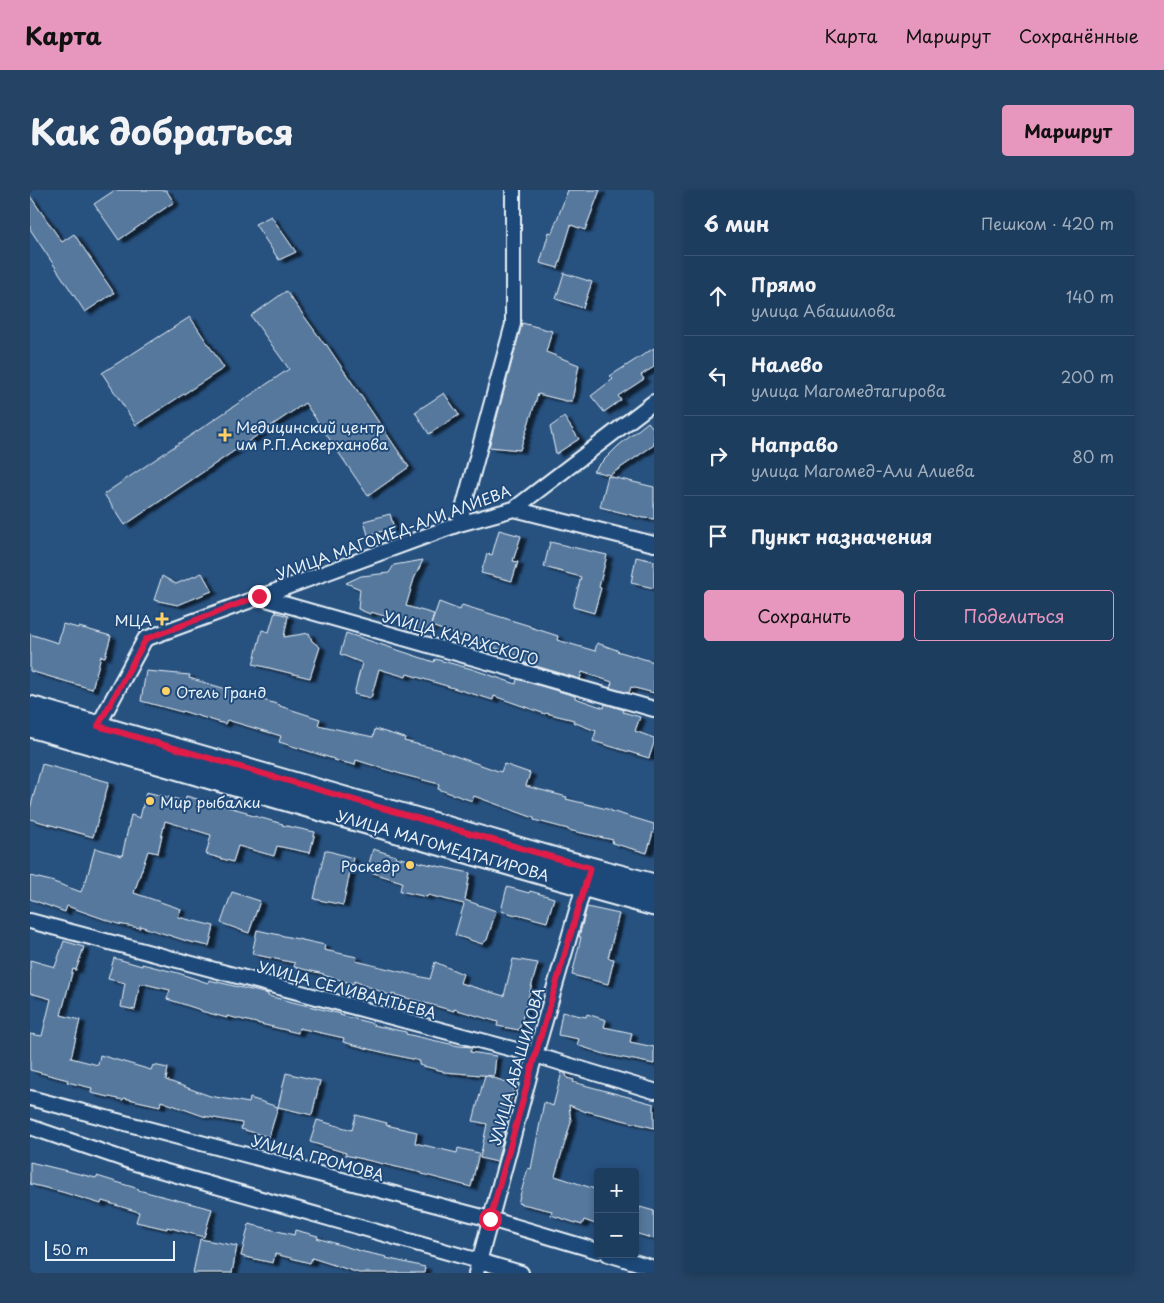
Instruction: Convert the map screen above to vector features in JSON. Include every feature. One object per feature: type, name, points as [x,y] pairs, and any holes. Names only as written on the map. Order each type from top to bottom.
[{"type":"main road","name":"УЛИЦА МАГОМЕДТАГИРОВА","points":[[30,707],[94,735],[587,877],[654,905]]},
{"type":"main road","name":"УЛИЦА МАГОМЕДТАГИРОВА","points":[[30,726],[94,735]]},
{"type":"main road","name":"УЛИЦА МАГОМЕДТАГИРОВА","points":[[587,877],[654,885]]},
{"type":"street","points":[[459,524],[513,324],[513,190]]},
{"type":"street","name":"УЛИЦА МАГОМЕД-АЛИ АЛИЕВА","points":[[94,735],[146,639],[459,524],[514,509],[654,402]]},
{"type":"street","points":[[514,509],[654,544]]},
{"type":"street","name":"УЛИЦА КАРАХСКОГО","points":[[259,596],[654,709]]},
{"type":"street","name":"УЛИЦА АБАШИЛОВА","points":[[477,1267],[587,877]]},
{"type":"street","name":"УЛИЦА СЕЛИВАНТЬЕВА","points":[[30,922],[535,1056],[654,1091]]},
{"type":"street","name":"УЛИЦА ГРОМОВА","points":[[30,1098],[490,1219],[594,1250]]},
{"type":"street","points":[[30,1127],[135,1163],[477,1267],[520,1273]]},
{"type":"street","points":[[621,1258],[654,1268]]},
{"type":"building","points":[[115,190],[166,190],[174,202],[119,240],[94,204]]},
{"type":"building","points":[[568,190],[600,190],[585,230],[571,225],[558,268],[540,263],[549,232],[552,233]]},
{"type":"building","points":[[30,196],[62,242],[74,234],[114,293],[85,312],[30,229]]},
{"type":"building","points":[[271,216],[296,252],[279,260],[255,224]]},
{"type":"building","points":[[564,273],[592,282],[583,308],[556,299]]},
{"type":"building","name":"Медицинский центр им Р.П.Аскерханова","points":[[286,291],[326,344],[409,467],[368,496],[305,403],[125,525],[104,494],[289,369],[251,316]]},
{"type":"building","points":[[190,317],[224,368],[136,425],[102,373]]},
{"type":"building","points":[[522,323],[552,331],[546,352],[579,365],[572,401],[538,394],[520,450],[489,447]]},
{"type":"building","points":[[654,348],[654,367],[641,375],[644,379],[618,396],[621,400],[604,412],[591,396],[613,379],[610,376]]},
{"type":"building","points":[[444,393],[459,415],[429,434],[415,412]]},
{"type":"building","points":[[564,417],[579,439],[556,454],[550,427]]},
{"type":"building","points":[[648,422],[654,429],[654,445],[610,475],[593,471],[618,446]]},
{"type":"building","points":[[608,476],[654,487],[654,519],[600,507]]},
{"type":"building","points":[[390,514],[394,528],[368,535],[364,521]]},
{"type":"building","points":[[499,530],[521,536],[513,561],[518,562],[512,581],[481,573],[487,554],[492,555]]},
{"type":"building","points":[[550,542],[607,555],[594,613],[573,607],[581,577],[544,567]]},
{"type":"building","points":[[636,557],[654,561],[654,588],[631,583]]},
{"type":"building","points":[[423,560],[414,579],[406,606],[434,614],[431,625],[439,602],[460,610],[462,605],[530,626],[558,636],[557,640],[595,651],[597,643],[654,662],[654,693],[631,687],[629,693],[610,688],[612,682],[582,672],[580,679],[522,662],[523,657],[431,626],[429,630],[421,628],[419,632],[405,627],[407,623],[371,612],[370,614],[358,609],[360,589],[346,583],[361,576],[389,573],[394,565]]},
{"type":"building","points":[[202,573],[212,591],[178,605],[154,600],[162,576],[176,584]]},
{"type":"building","points":[[275,612],[288,616],[284,637],[309,633],[312,641],[320,647],[310,678],[253,664],[262,630],[269,632]]},
{"type":"building","points":[[63,624],[111,636],[105,657],[101,656],[92,689],[30,671],[30,634],[58,643]]},
{"type":"building","points":[[346,633],[434,662],[435,659],[516,684],[517,679],[575,696],[575,698],[604,708],[605,704],[624,710],[623,712],[640,717],[635,731],[654,738],[649,758],[593,741],[596,731],[573,722],[574,720],[545,714],[494,696],[493,700],[407,674],[406,677],[379,669],[371,698],[354,694],[362,663],[340,654]]},
{"type":"building","points":[[146,671],[190,675],[189,678],[320,719],[318,725],[373,737],[375,729],[405,738],[404,741],[441,750],[501,772],[504,764],[530,773],[526,786],[654,824],[647,853],[612,843],[613,840],[534,820],[534,818],[474,796],[472,801],[438,789],[439,784],[356,760],[355,765],[334,760],[279,742],[281,736],[227,720],[225,724],[141,701]]},
{"type":"building","points":[[42,764],[109,782],[93,837],[30,819],[30,809]]},
{"type":"building","points":[[146,792],[185,801],[186,796],[247,812],[247,814],[282,825],[315,832],[310,853],[277,846],[274,856],[238,846],[233,862],[206,854],[211,835],[165,821],[158,853],[148,851],[134,893],[181,909],[178,917],[214,926],[209,946],[140,926],[140,928],[118,924],[67,906],[65,912],[30,899],[30,876],[51,881],[81,892],[95,848],[122,856],[131,815],[140,818]]},
{"type":"building","points":[[373,849],[395,857],[470,873],[465,900],[496,911],[487,940],[482,944],[455,935],[464,904],[428,895],[427,897],[400,891],[402,882],[367,871]]},
{"type":"building","points":[[325,850],[353,858],[343,905],[314,899]]},
{"type":"building","points":[[507,887],[554,898],[547,922],[501,911]]},
{"type":"building","points":[[232,892],[260,901],[249,933],[221,923]]},
{"type":"building","points":[[587,907],[619,914],[608,958],[614,959],[608,984],[572,975]]},
{"type":"building","points":[[257,930],[325,945],[324,950],[357,957],[356,961],[430,979],[435,962],[463,974],[460,983],[504,996],[513,959],[538,963],[519,1030],[497,1026],[498,1022],[454,1009],[454,1011],[392,994],[392,996],[354,981],[354,984],[294,967],[295,963],[252,954]]},
{"type":"building","points":[[64,941],[84,947],[76,970],[73,969],[61,1015],[80,1020],[71,1058],[98,1065],[100,1055],[151,1070],[153,1065],[168,1068],[166,1080],[210,1096],[249,1103],[250,1098],[278,1107],[269,1137],[241,1129],[242,1123],[203,1116],[161,1101],[160,1106],[91,1093],[92,1088],[30,1070],[30,1034],[42,1036],[51,999],[30,993],[30,960],[55,967]]},
{"type":"building","points":[[114,958],[178,973],[208,983],[209,980],[268,994],[268,996],[341,1014],[373,1025],[406,1032],[406,1034],[459,1046],[472,1047],[470,1052],[496,1056],[494,1076],[443,1072],[419,1065],[420,1061],[343,1042],[344,1038],[299,1028],[298,1033],[227,1016],[227,1018],[167,999],[170,990],[140,983],[135,1010],[121,1007],[125,983],[108,979]]},
{"type":"building","points":[[562,1012],[586,1017],[587,1014],[606,1020],[604,1027],[632,1033],[630,1042],[654,1047],[654,1064],[604,1054],[577,1045],[579,1039],[558,1035]]},
{"type":"building","points":[[562,1072],[566,1074],[567,1078],[574,1080],[573,1082],[654,1104],[654,1128],[586,1112],[569,1105],[571,1122],[555,1176],[594,1189],[594,1224],[584,1220],[582,1225],[551,1215],[552,1211],[518,1203],[528,1168],[531,1169],[544,1102],[553,1106]]},
{"type":"building","points":[[286,1073],[320,1081],[312,1115],[278,1107]]},
{"type":"building","points":[[485,1075],[515,1085],[497,1162],[480,1158],[487,1124],[473,1121]]},
{"type":"building","points":[[356,1115],[387,1123],[386,1125],[417,1132],[415,1143],[457,1153],[458,1148],[479,1153],[471,1187],[422,1173],[345,1155],[346,1153],[310,1142],[317,1120],[352,1130]]},
{"type":"building","points":[[30,1162],[96,1178],[97,1176],[138,1190],[212,1209],[204,1237],[167,1227],[167,1229],[136,1222],[139,1212],[102,1201],[101,1204],[30,1184]]},
{"type":"building","points":[[640,1207],[654,1211],[654,1239],[639,1234]]},
{"type":"building","points":[[249,1224],[294,1235],[295,1230],[318,1236],[317,1238],[364,1252],[425,1267],[424,1273],[359,1273],[312,1258],[310,1263],[275,1254],[273,1263],[241,1256]]},
{"type":"building","points":[[200,1239],[237,1246],[232,1273],[193,1273]]},
{"type":"place","name":"Медицинский центр им Р.П.Аскерханова","points":[[225,435]]},
{"type":"place","name":"МЦА","points":[[162,619]]},
{"type":"place","name":"Отель Гранд","points":[[166,691]]},
{"type":"place","name":"Мир рыбалки","points":[[150,801]]},
{"type":"place","name":"Роскедр","points":[[410,865]]},
{"type":"route","points":[[259,596],[146,639],[98,726],[590,868],[490,1219]]}]
